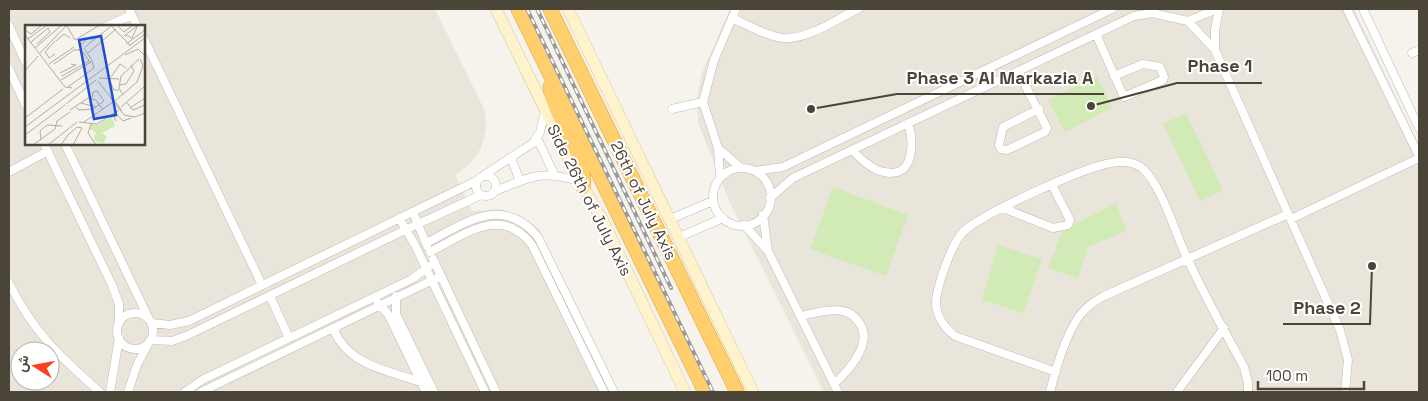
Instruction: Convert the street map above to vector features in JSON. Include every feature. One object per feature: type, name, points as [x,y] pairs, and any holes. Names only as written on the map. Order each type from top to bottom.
[{"type":"highway","name":"26th of July Axis","points":[[518,9],[705,392]]},
{"type":"highway","name":"26th of July Axis","points":[[550,9],[737,392]]},
{"type":"highway","points":[[549,72],[552,97],[583,170],[582,184]]},
{"type":"main road","name":"Side 26th of July Axis","points":[[496,9],[545,112],[603,221],[685,392]]},
{"type":"main road","points":[[568,9],[668,220],[753,392]]},
{"type":"street","points":[[720,178],[718,148],[704,102],[714,60],[736,9]]},
{"type":"street","points":[[732,18],[773,36],[793,38],[808,33],[858,9]]},
{"type":"street","points":[[764,215],[758,220],[744,225],[730,223],[723,218],[713,201],[716,185],[720,178],[734,169],[742,168],[755,171],[783,167],[1112,9]]},
{"type":"street","points":[[1156,9],[1162,16]]},
{"type":"street","points":[[768,250],[764,215],[770,198],[793,178],[1134,16],[1152,13],[1188,21],[1218,9],[1215,30],[1216,50]]},
{"type":"street","points":[[1050,392],[1073,329],[1080,315],[1091,304],[1104,296],[1419,157],[1347,9]]},
{"type":"street","points":[[1363,9],[1419,128]]},
{"type":"street","points":[[109,25],[130,12],[136,25]]},
{"type":"street","points":[[1188,21],[1216,50],[1345,344],[1348,360],[1344,391]]},
{"type":"street","points":[[9,26],[25,60]]},
{"type":"street","points":[[1096,34],[1114,76],[1126,97],[1164,79],[1160,67],[1144,64],[1114,76]]},
{"type":"street","points":[[145,41],[262,285]]},
{"type":"street","points":[[9,69],[25,104]]},
{"type":"street","points":[[1018,71],[1039,109],[1047,126],[1046,130],[1007,150],[1001,149],[999,145],[1003,127],[1039,109]]},
{"type":"street","points":[[672,109],[704,102]]},
{"type":"street","points":[[119,323],[126,316],[135,313],[150,321],[170,324],[189,321],[476,181],[537,138],[545,112]]},
{"type":"street","points":[[852,150],[878,170],[894,172],[902,169],[908,164],[912,154],[912,137],[908,123]]},
{"type":"street","points":[[537,138],[554,174]]},
{"type":"street","points":[[65,145],[154,331],[137,366],[128,392]]},
{"type":"street","points":[[9,172],[46,148],[112,285],[118,304],[119,338],[110,392]]},
{"type":"street","points":[[718,148],[742,168]]},
{"type":"street","points":[[510,158],[520,181]]},
{"type":"street","points":[[1056,372],[955,336],[945,328],[938,314],[937,297],[948,262],[960,236],[971,226],[1003,208],[1052,185],[1102,165],[1122,162],[1137,165],[1143,169],[1154,183],[1188,260],[1244,368],[1248,392]]},
{"type":"street","points":[[755,171],[766,182],[770,198]]},
{"type":"street","points":[[476,181],[476,191],[481,195],[488,196],[495,191],[539,175],[554,174],[582,184]]},
{"type":"street","points":[[484,175],[493,178],[496,184],[495,191]]},
{"type":"street","points":[[1003,208],[1053,228],[1068,225],[1070,220],[1052,185]]},
{"type":"street","points":[[119,338],[130,348],[140,349],[150,342],[179,339],[481,195]]},
{"type":"street","points":[[668,220],[713,201]]},
{"type":"street","points":[[413,212],[496,392]]},
{"type":"street","points":[[426,243],[478,216],[488,214],[507,215],[525,223],[538,237],[614,392]]},
{"type":"street","points":[[399,218],[413,240],[485,392]]},
{"type":"street","points":[[677,238],[723,218]]},
{"type":"street","points":[[430,252],[481,226],[500,224],[519,230],[532,245],[604,392]]},
{"type":"street","points":[[744,225],[768,250],[838,392]]},
{"type":"street","points":[[185,392],[202,380],[412,279],[435,262]]},
{"type":"street","points":[[201,392],[441,276]]},
{"type":"street","points":[[9,283],[36,330],[56,353],[100,392]]},
{"type":"street","points":[[392,289],[397,297],[396,314],[434,392]]},
{"type":"street","points":[[270,296],[289,338]]},
{"type":"street","points":[[375,297],[379,306],[388,314],[426,392]]},
{"type":"street","points":[[800,316],[843,311],[853,315],[862,327],[863,342],[860,351],[850,368],[834,384]]},
{"type":"street","points":[[333,328],[346,351],[360,362],[421,382]]},
{"type":"street","points":[[1177,392],[1224,328]]},
{"type":"shaded area","points":[[9,9],[435,9],[485,111],[486,130],[481,148],[470,164],[455,175],[472,211],[501,209],[528,220],[539,229],[619,392],[9,392]]},
{"type":"shaded area","points":[[730,9],[1354,9],[1419,145],[1419,392],[824,392],[730,203],[698,123],[697,96],[702,73]]},
{"type":"green space","points":[[1097,76],[1112,108],[1065,132],[1048,100]]},
{"type":"green space","points":[[1186,113],[1223,190],[1200,201],[1163,124]]},
{"type":"green space","points":[[833,187],[908,215],[886,276],[810,249]]},
{"type":"green space","points":[[1116,203],[1126,231],[1088,247],[1078,278],[1048,268],[1063,230]]},
{"type":"green space","points":[[998,245],[1042,259],[1024,313],[982,300]]},
{"type":"railway","points":[[527,9],[713,392]]},
{"type":"railway","points":[[537,9],[671,288]]},
{"type":"place","name":"Phase 1","points":[[1091,106]]},
{"type":"place","name":"Phase 3 Al Markazia A","points":[[811,109]]},
{"type":"place","name":"Phase 2","points":[[1372,266]]}]
